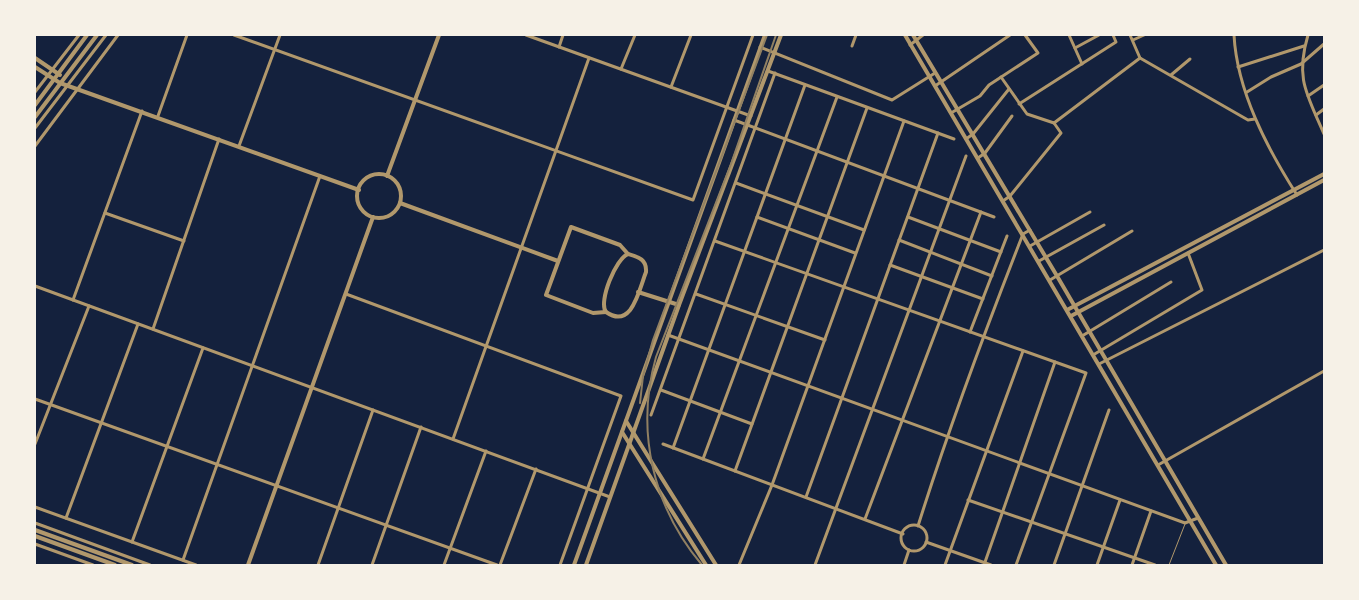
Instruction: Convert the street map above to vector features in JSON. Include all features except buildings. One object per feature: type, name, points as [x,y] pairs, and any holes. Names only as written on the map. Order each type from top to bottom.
[{"type":"street","points":[[35,92],[78,35]]},
{"type":"street","points":[[35,105],[88,35]]},
{"type":"street","points":[[35,117],[97,35]]},
{"type":"street","points":[[35,128],[106,35]]},
{"type":"street","points":[[35,146],[118,35]]},
{"type":"street","points":[[158,116],[187,35]]},
{"type":"street","points":[[234,35],[693,200],[753,35]]},
{"type":"street","points":[[239,146],[280,35]]},
{"type":"street","points":[[388,176],[439,35]]},
{"type":"street","points":[[526,35],[752,116]]},
{"type":"street","points":[[559,47],[564,35]]},
{"type":"street","points":[[621,70],[635,35]]},
{"type":"street","points":[[671,88],[692,35]]},
{"type":"street","points":[[574,565],[765,35]]},
{"type":"street","points":[[586,565],[679,305],[749,125],[781,35]]},
{"type":"street","points":[[852,46],[856,35]]},
{"type":"street","points":[[905,35],[1216,565]]},
{"type":"street","points":[[913,35],[1107,359],[1226,565]]},
{"type":"street","points":[[910,44],[923,35]]},
{"type":"street","points":[[935,86],[1010,35]]},
{"type":"street","points":[[951,113],[980,96],[989,85],[1038,52],[1025,35]]},
{"type":"street","points":[[1069,35],[1082,64]]},
{"type":"street","points":[[1075,48],[1099,35]]},
{"type":"street","points":[[1019,104],[1116,42],[1113,35]]},
{"type":"street","points":[[1130,35],[1140,58],[1171,74],[1248,120],[1256,119]]},
{"type":"street","points":[[1133,40],[1144,35]]},
{"type":"street","points":[[1234,35],[1238,67],[1256,119],[1297,195]]},
{"type":"street","points":[[1308,35],[1300,64],[1308,96],[1324,134]]},
{"type":"street","points":[[1247,92],[1271,77],[1300,64],[1324,44]]},
{"type":"street","points":[[1238,67],[1305,46]]},
{"type":"street","points":[[760,48],[892,100],[935,73]]},
{"type":"street","points":[[35,58],[64,78],[68,84]]},
{"type":"street","points":[[453,439],[589,58]]},
{"type":"street","points":[[1054,123],[1140,58]]},
{"type":"street","points":[[1171,74],[1190,59]]},
{"type":"street","points":[[35,67],[60,83],[68,84],[158,116],[359,190]]},
{"type":"street","points":[[768,71],[954,139]]},
{"type":"street","points":[[651,415],[775,74]]},
{"type":"street","points":[[1001,77],[1027,114],[1054,123],[1060,133],[1010,196],[1003,201]]},
{"type":"street","points":[[673,448],[805,85]]},
{"type":"street","points":[[1308,96],[1324,85]]},
{"type":"street","points":[[966,139],[973,134],[1009,90]]},
{"type":"street","points":[[703,459],[837,96]]},
{"type":"street","points":[[735,471],[867,108]]},
{"type":"street","points":[[1316,115],[1324,110]]},
{"type":"street","points":[[73,300],[142,111]]},
{"type":"street","points":[[978,158],[985,153],[1012,116]]},
{"type":"street","points":[[734,120],[994,217]]},
{"type":"street","points":[[739,565],[772,485],[825,340],[842,286],[904,122]]},
{"type":"street","points":[[806,497],[938,133]]},
{"type":"street","points":[[153,329],[219,139]]},
{"type":"street","points":[[815,565],[966,156]]},
{"type":"street","points":[[1068,310],[1324,174]]},
{"type":"street","points":[[182,560],[320,176]]},
{"type":"street","points":[[371,176],[388,176],[395,181],[400,190],[400,203],[389,216],[373,217],[361,208],[358,199],[359,190],[371,176]]},
{"type":"street","points":[[1071,316],[1324,180]]},
{"type":"street","points":[[736,183],[864,230]]},
{"type":"street","points":[[400,203],[558,261]]},
{"type":"street","points":[[865,519],[980,212]]},
{"type":"street","points":[[1030,246],[1090,212]]},
{"type":"street","points":[[105,213],[184,240]]},
{"type":"street","points":[[248,565],[373,217]]},
{"type":"street","points":[[757,217],[855,253]]},
{"type":"street","points":[[908,217],[1001,252]]},
{"type":"street","points":[[1039,261],[1104,225]]},
{"type":"street","points":[[571,227],[620,246],[628,254],[639,257],[646,266],[632,308],[624,317],[606,312],[592,313],[546,296],[571,227]]},
{"type":"street","points":[[918,526],[946,436],[983,337],[1023,234],[1030,230]]},
{"type":"street","points":[[1050,280],[1132,231]]},
{"type":"street","points":[[970,332],[1007,236]]},
{"type":"street","points":[[715,240],[1086,373],[1016,565]]},
{"type":"street","points":[[899,240],[992,276]]},
{"type":"street","points":[[1099,364],[1324,250]]},
{"type":"street","points":[[606,312],[602,306],[604,297],[619,260],[628,254]]},
{"type":"street","points":[[1093,355],[1202,290],[1188,254]]},
{"type":"street","points":[[890,265],[983,300]]},
{"type":"street","points":[[1082,336],[1171,282]]},
{"type":"street","points":[[35,286],[610,496]]},
{"type":"street","points":[[638,292],[679,305]]},
{"type":"street","points":[[346,294],[621,396],[560,565]]},
{"type":"street","points":[[696,294],[825,340]]},
{"type":"street","points":[[35,444],[89,306]]},
{"type":"street","points":[[66,518],[138,324]]},
{"type":"street","points":[[668,335],[1185,523],[1198,518]]},
{"type":"street","points":[[132,542],[203,347]]},
{"type":"street","points":[[945,565],[1023,351]]},
{"type":"street","points":[[984,564],[1056,362]]},
{"type":"street","points":[[1158,465],[1324,371]]},
{"type":"street","points":[[661,390],[752,424]]},
{"type":"street","points":[[35,399],[499,565],[536,470]]},
{"type":"street","points":[[318,565],[373,410]]},
{"type":"street","points":[[1054,565],[1109,410]]},
{"type":"street","points":[[626,421],[716,565]]},
{"type":"street","points":[[372,565],[421,427]]},
{"type":"street","points":[[622,432],[706,565]]},
{"type":"street","points":[[663,444],[903,534]]},
{"type":"street","points":[[444,565],[486,451]]},
{"type":"street","points":[[968,500],[1155,565]]},
{"type":"street","points":[[1097,565],[1120,500]]},
{"type":"street","points":[[35,507],[196,565]]},
{"type":"street","points":[[1132,565],[1151,511]]},
{"type":"street","points":[[35,523],[150,565]]},
{"type":"street","points":[[918,526],[925,531],[926,542],[918,551],[910,550],[903,544],[903,534],[910,527],[918,526]]},
{"type":"street","points":[[35,530],[132,565]]},
{"type":"street","points":[[35,536],[115,565]]},
{"type":"street","points":[[926,542],[991,565]]},
{"type":"street","points":[[35,544],[93,565]]},
{"type":"street","points":[[904,565],[910,550]]},
{"type":"lane","points":[[1169,565],[1185,523]]},
{"type":"railway","points":[[640,403],[643,376],[653,340],[767,35]]},
{"type":"railway","points":[[702,565],[685,542],[671,518],[660,493],[648,440],[647,413],[650,385],[656,357],[731,164],[776,35]]}]
